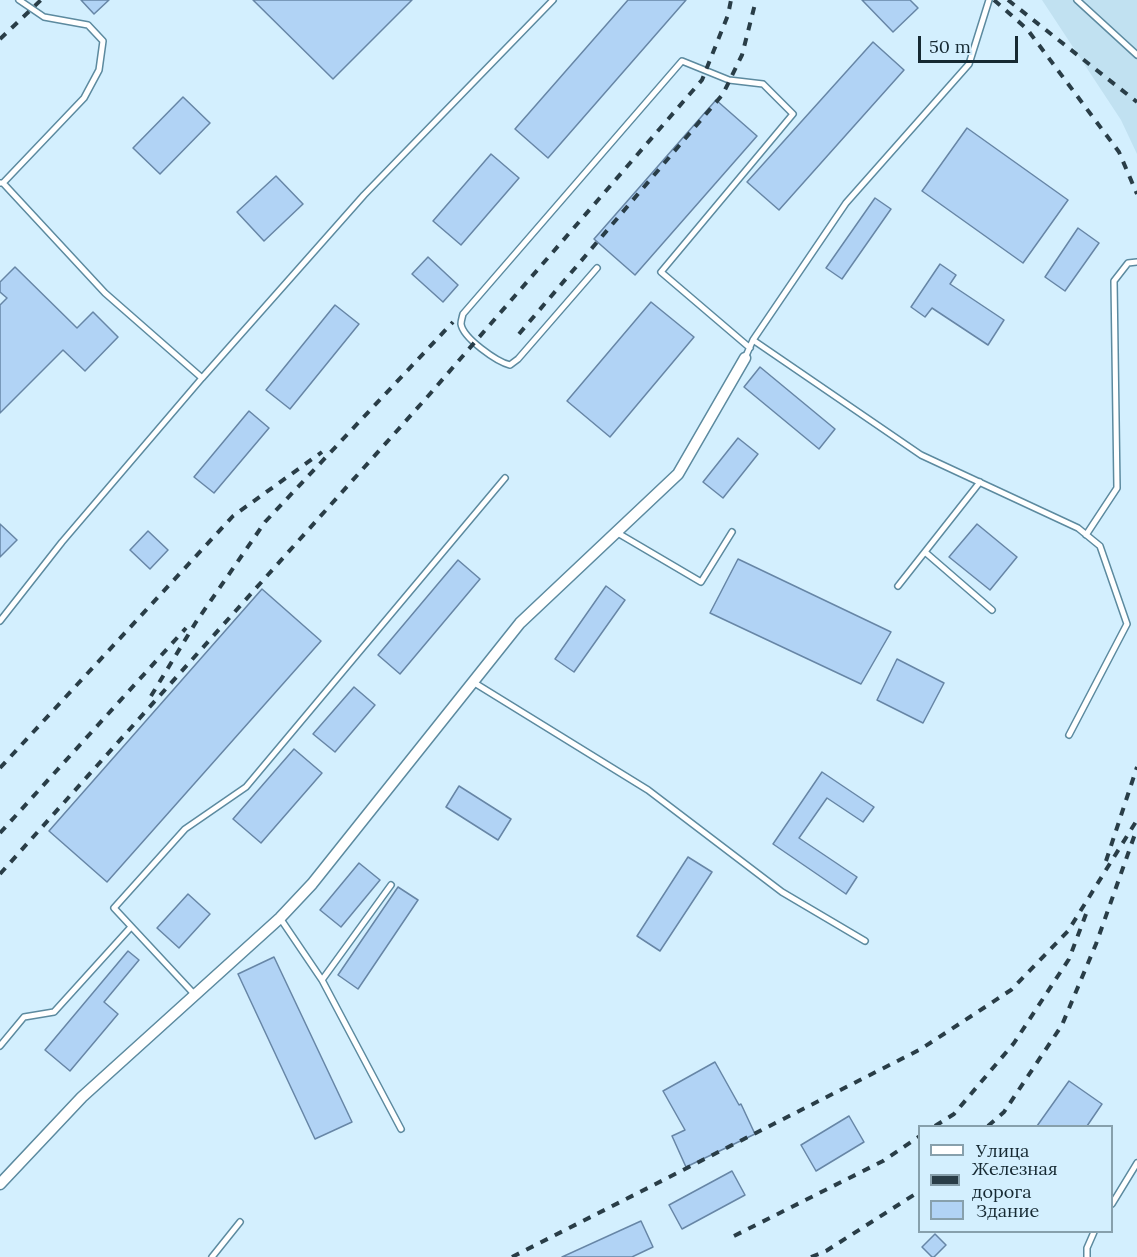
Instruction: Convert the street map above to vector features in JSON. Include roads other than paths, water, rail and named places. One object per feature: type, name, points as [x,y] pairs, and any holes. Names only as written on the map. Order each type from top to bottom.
[{"type":"street","points":[[0,1184],[82,1097],[280,918],[312,884],[520,623],[678,474],[747,353]]},
{"type":"lane","points":[[19,0],[44,17],[88,26],[103,41],[99,70],[84,98],[2,183],[105,293],[202,378]]},
{"type":"lane","points":[[0,621],[62,542],[202,378],[364,195],[553,0]]},
{"type":"lane","points":[[597,268],[518,359],[510,365],[501,363],[466,336],[461,325],[463,314],[682,61],[729,80],[763,84],[793,114],[661,272],[747,353],[753,340],[846,203],[969,64],[989,0]]},
{"type":"lane","points":[[1077,0],[1137,55]]},
{"type":"lane","points":[[1086,535],[1117,488],[1114,281],[1128,263],[1137,262]]},
{"type":"lane","points":[[753,340],[921,455],[1078,528],[1100,546],[1127,624],[1069,735]]},
{"type":"lane","points":[[195,995],[114,908],[185,829],[246,787],[505,478]]},
{"type":"lane","points":[[898,586],[980,482]]},
{"type":"lane","points":[[616,532],[701,582],[732,532]]},
{"type":"lane","points":[[925,552],[992,610]]},
{"type":"lane","points":[[473,682],[648,790],[782,892],[865,941]]},
{"type":"lane","points":[[322,980],[391,885]]},
{"type":"lane","points":[[280,918],[322,980],[401,1129]]},
{"type":"lane","points":[[0,1046],[24,1017],[54,1012],[131,927]]},
{"type":"lane","points":[[1113,1202],[1137,1163]]},
{"type":"lane","points":[[212,1257],[240,1222]]},
{"type":"lane","points":[[1087,1257],[1094,1233]]},
{"type":"railway","points":[[0,39],[41,0]]},
{"type":"railway","points":[[0,874],[429,395],[702,80],[728,15],[731,0]]},
{"type":"railway","points":[[519,334],[723,94],[742,55],[756,0]]},
{"type":"railway","points":[[994,0],[1027,29],[1119,152],[1137,194]]},
{"type":"railway","points":[[1008,0],[1137,102]]},
{"type":"railway","points":[[151,696],[196,622],[265,522],[453,322]]},
{"type":"railway","points":[[0,768],[233,516],[322,452]]},
{"type":"railway","points":[[0,833],[186,628]]},
{"type":"railway","points":[[1106,861],[1137,767]]},
{"type":"railway","points":[[512,1257],[921,1049],[1011,990],[1068,931],[1137,820]]},
{"type":"railway","points":[[989,1125],[1004,1112],[1062,1025],[1096,944],[1135,834]]},
{"type":"railway","points":[[937,1125],[954,1114],[1014,1043],[1069,959],[1086,914]]},
{"type":"railway","points":[[734,1236],[883,1161],[918,1137]]},
{"type":"railway","points":[[811,1257],[826,1251],[918,1192]]}]
